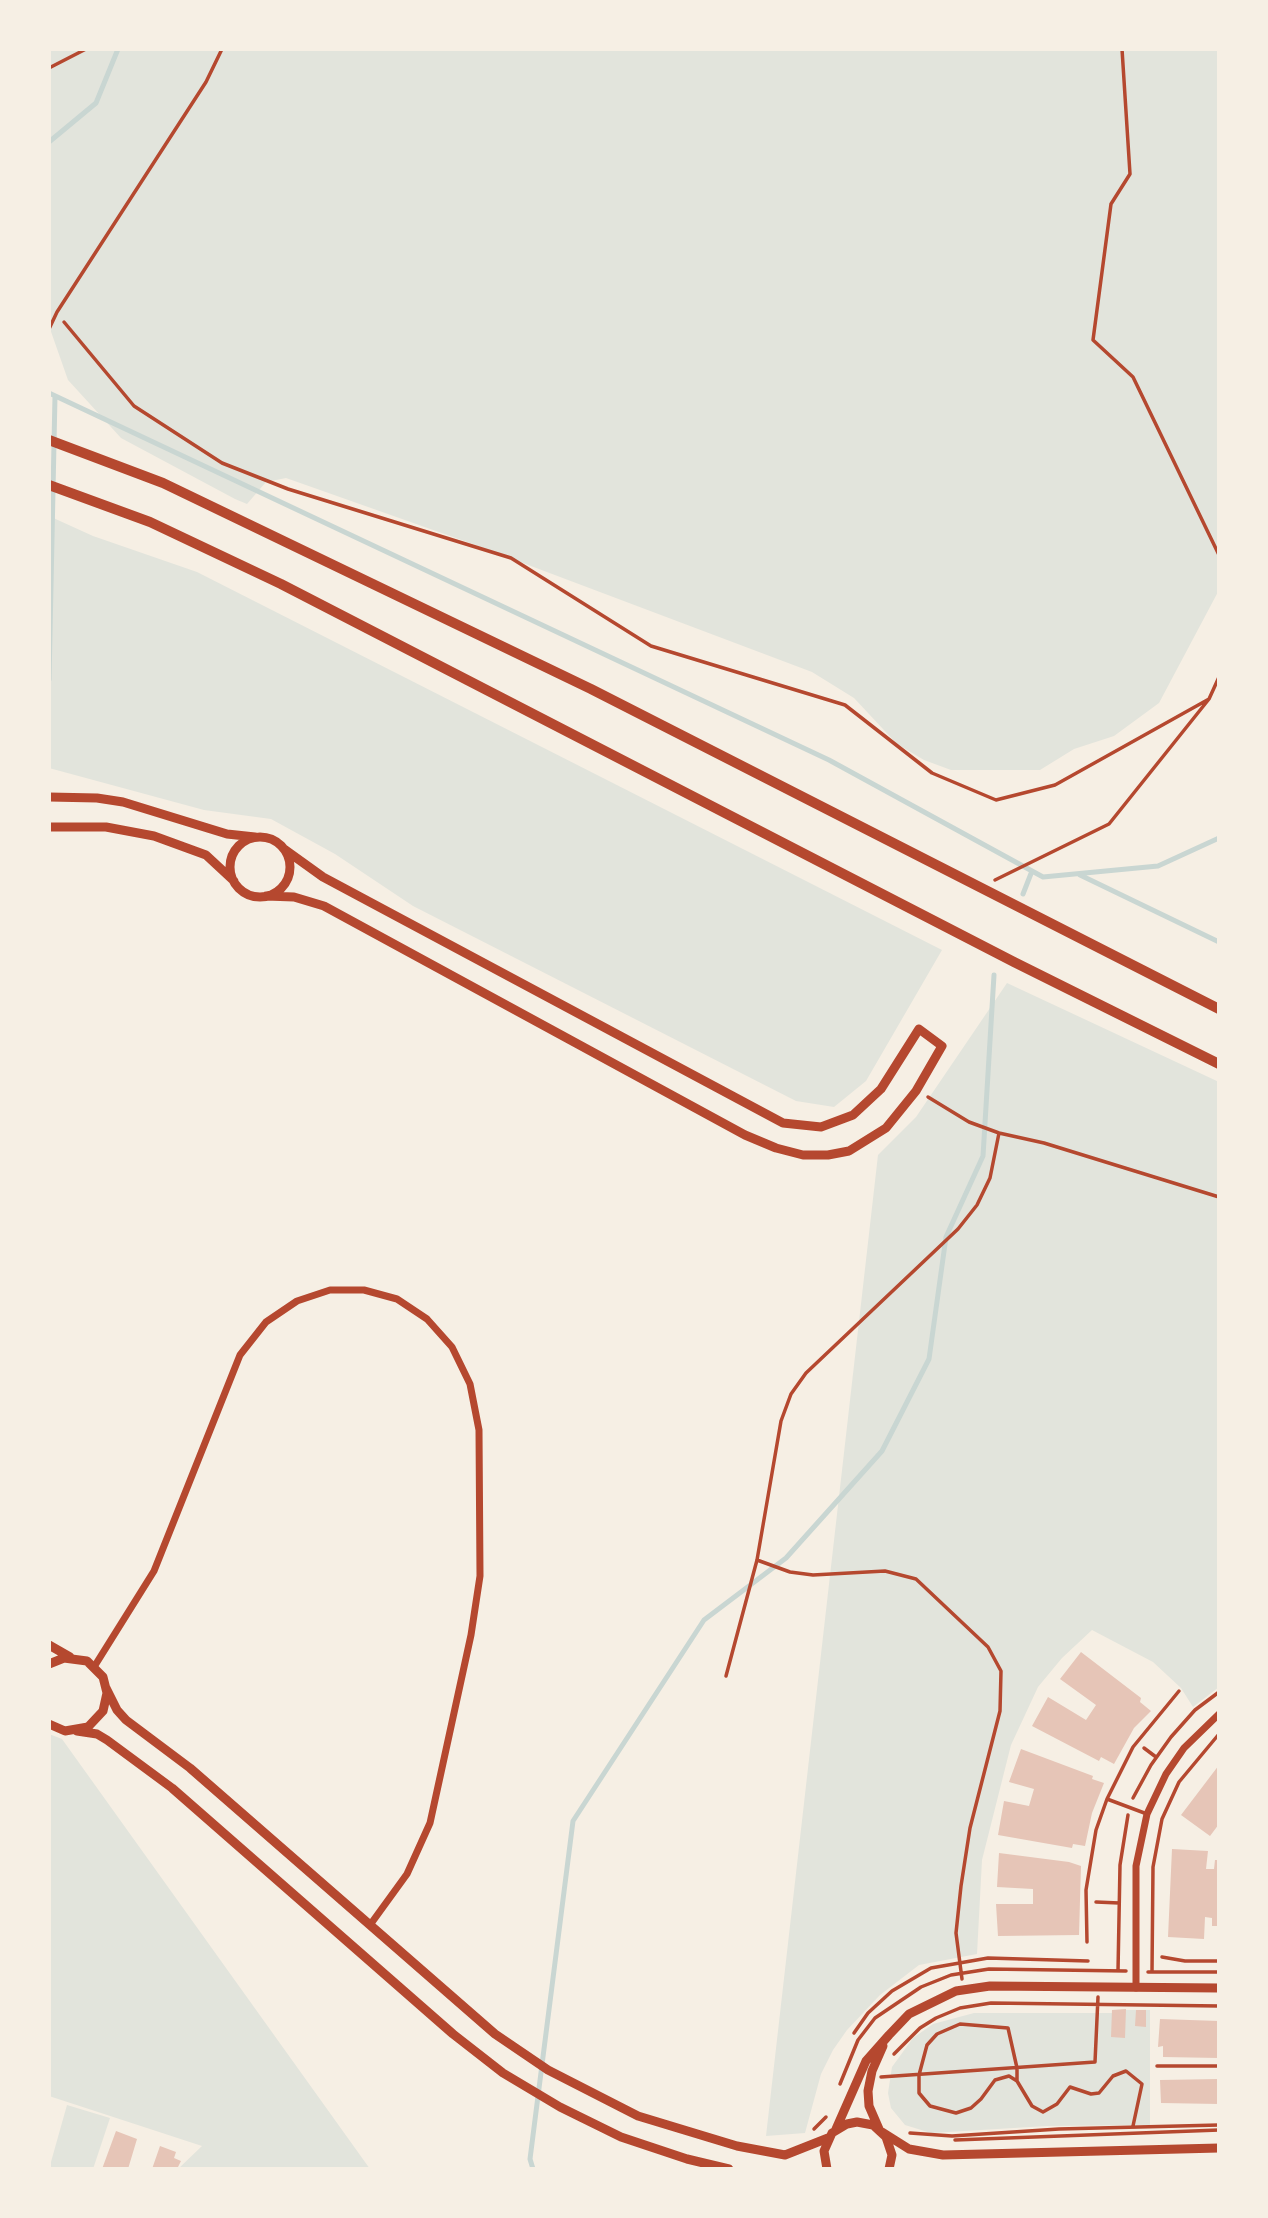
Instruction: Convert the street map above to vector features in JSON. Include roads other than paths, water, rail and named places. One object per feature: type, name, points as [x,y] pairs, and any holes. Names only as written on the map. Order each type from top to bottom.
[{"type":"main road","points":[[49,440],[176,489],[592,690],[1219,1009]]},
{"type":"main road","points":[[49,485],[150,523],[281,584],[1014,962],[1219,1064]]},
{"type":"street","points":[[49,797],[97,798],[123,802],[227,834],[269,838],[317,874],[783,1123],[821,1127],[853,1115],[881,1089],[919,1029],[942,1046],[917,1090],[886,1128],[849,1150],[828,1155],[803,1155],[776,1148],[745,1135],[324,906],[294,897],[247,894],[216,862],[200,852],[154,836],[106,827],[49,827]]},
{"type":"street","points":[[234,881],[230,868],[233,853],[242,843],[255,837]]},
{"type":"street","points":[[266,896],[278,891],[289,876],[289,861],[284,849]]},
{"type":"street","points":[[94,1667],[130,1615],[154,1571],[240,1355],[266,1322],[297,1301],[330,1290],[364,1290],[386,1296],[427,1319],[452,1347],[470,1384],[477,1419],[480,1576],[471,1635],[430,1823],[407,1874],[370,1925]]},
{"type":"street","points":[[49,1645],[94,1667],[117,1710],[126,1720],[198,1774],[495,2034],[548,2070],[607,2102],[703,2137],[785,2155],[828,2138],[836,2129],[866,2061],[889,2035],[909,2014],[929,2002],[964,1990],[990,1986],[1219,1989]]},
{"type":"street","points":[[49,1664],[64,1658],[75,1658]]},
{"type":"street","points":[[77,1731],[88,1727],[100,1716],[105,1705],[106,1688]]},
{"type":"street","points":[[1136,1988],[1136,1866],[1147,1814],[1166,1774],[1184,1748],[1219,1714]]},
{"type":"street","points":[[49,1724],[59,1729],[97,1734],[172,1788],[453,2034],[512,2079],[559,2108],[621,2137],[687,2159],[729,2169]]},
{"type":"street","points":[[888,2169],[891,2150],[869,2106],[868,2091],[872,2071],[889,2035]]},
{"type":"street","points":[[836,2129],[857,2122],[881,2131],[909,2149],[943,2155],[1219,2148]]},
{"type":"street","points":[[827,2169],[824,2156],[828,2138]]},
{"type":"lane","points":[[49,329],[57,312],[206,82],[222,49]]},
{"type":"lane","points":[[1087,1942],[1091,1858],[1107,1799],[1133,1747],[1179,1690]]},
{"type":"lane","points":[[1107,1799],[1147,1814]]},
{"type":"lane","points":[[1157,2066],[1219,2066]]},
{"type":"waterway","points":[[49,142],[96,103],[118,49]]},
{"type":"waterway","points":[[49,393],[829,760],[1043,877],[1158,866],[1219,838]]},
{"type":"waterway","points":[[49,680],[55,396]]},
{"type":"waterway","points":[[1023,894],[1032,871]]},
{"type":"waterway","points":[[1080,875],[1219,942]]},
{"type":"waterway","points":[[533,2169],[530,2159],[573,1821],[704,1620],[786,1558],[882,1451],[929,1359],[946,1237],[983,1156],[994,975]]}]
